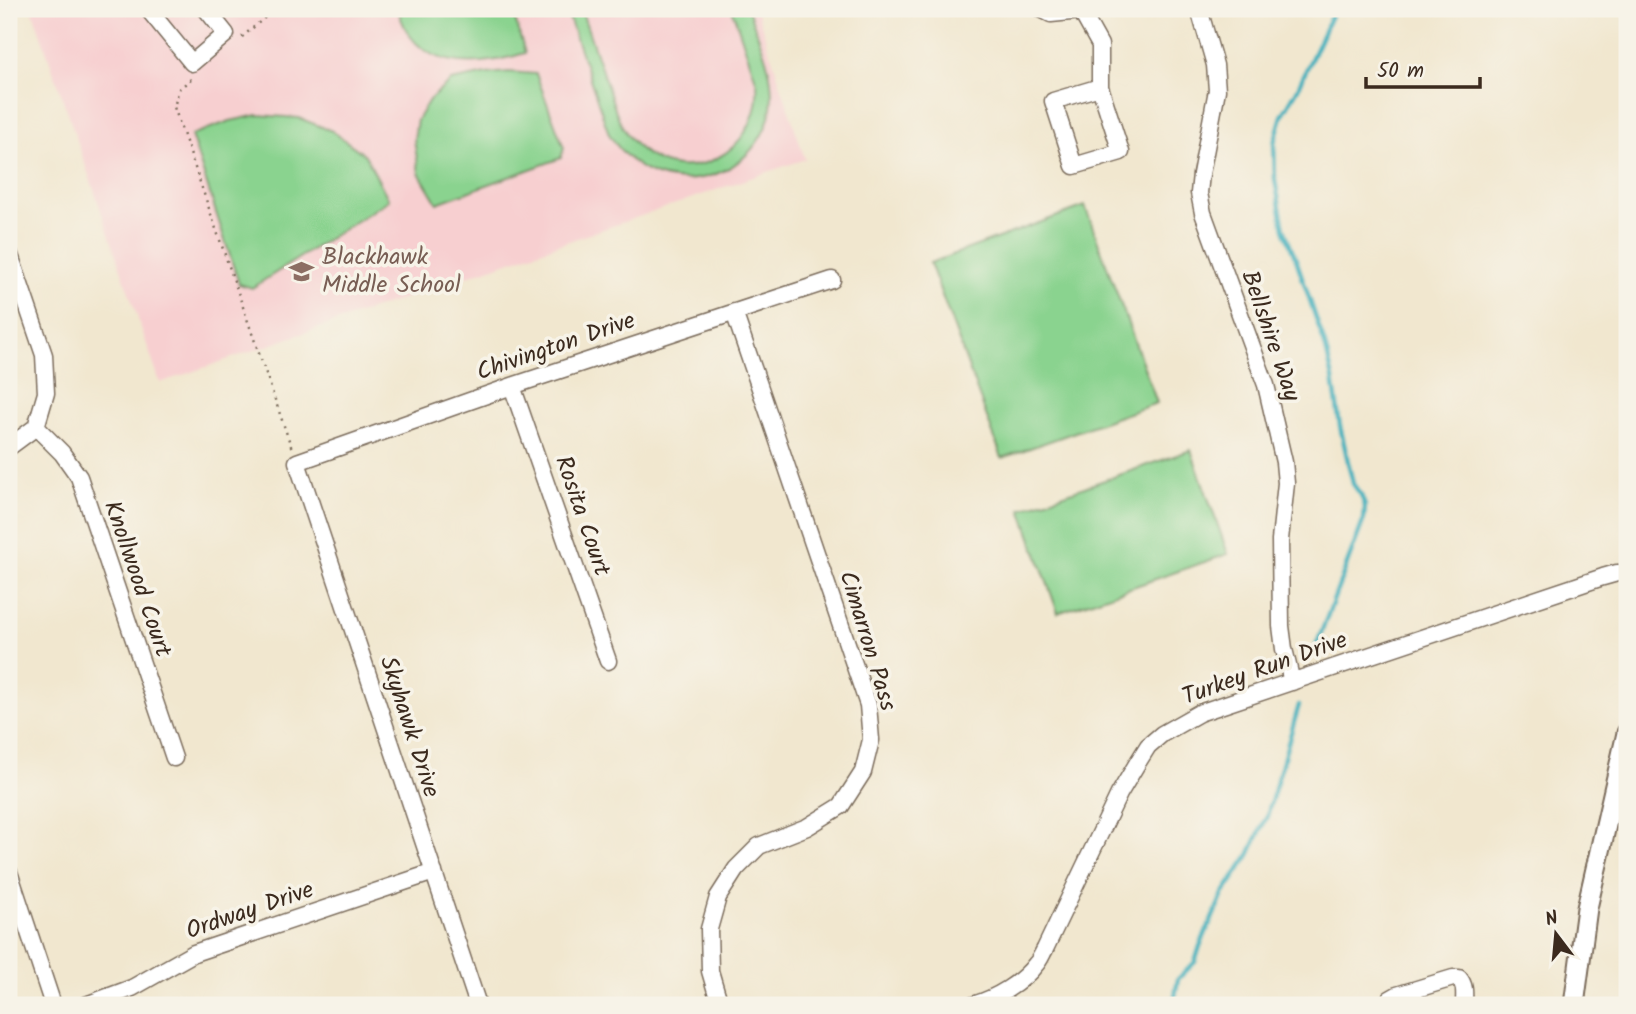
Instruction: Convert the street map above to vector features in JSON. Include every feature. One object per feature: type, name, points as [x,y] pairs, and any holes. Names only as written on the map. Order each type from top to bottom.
[{"type":"main road","points":[[1574,1005],[1587,908],[1627,733]]},
{"type":"street","points":[[148,9],[191,63],[226,34],[206,9]]},
{"type":"street","points":[[1041,9],[1051,14],[1084,10],[1100,46],[1100,87],[1121,152],[1074,166],[1054,101],[1100,87]]},
{"type":"street","name":"Bellshire Way","points":[[1199,9],[1216,65],[1217,90],[1199,192],[1203,213],[1266,385],[1283,462],[1286,483],[1280,540],[1281,626],[1292,682]]},
{"type":"street","points":[[9,252],[44,355],[46,393],[36,427],[9,447]]},
{"type":"street","name":"Chivington Drive","points":[[297,462],[512,386],[832,280]]},
{"type":"street","name":"Cimarron Pass","points":[[720,1005],[710,971],[709,929],[718,897],[736,869],[758,846],[807,827],[841,806],[863,772],[871,740],[868,705],[734,312]]},
{"type":"street","name":"Rosita Court","points":[[512,386],[608,661]]},
{"type":"street","name":"Knollwood Court","points":[[36,427],[62,453],[79,477],[174,758]]},
{"type":"street","name":"Skyhawk Drive","points":[[297,462],[478,1005]]},
{"type":"street","name":"Turkey Run Drive","points":[[973,1005],[985,1002],[1003,991],[1024,977],[1036,964],[1119,794],[1148,747],[1162,734],[1199,713],[1603,576],[1627,573]]},
{"type":"street","name":"Ordway Drive","points":[[86,1005],[132,988],[194,953],[433,872]]},
{"type":"street","points":[[9,873],[53,1005]]},
{"type":"street","points":[[1385,1005],[1397,996],[1453,978],[1459,978],[1463,983],[1464,1005]]},
{"type":"path","points":[[233,44],[275,9]]},
{"type":"path","points":[[190,80],[180,89],[174,107],[297,462]]},
{"type":"shaded area","name":"Blackhawk Middle School","points":[[32,9],[756,9],[805,159],[160,383]]},
{"type":"green space","points":[[398,9],[512,9],[525,53],[486,62],[448,60],[417,44],[406,29]]},
{"type":"green space","points":[[566,9],[581,9],[616,113],[628,136],[653,158],[674,165],[696,165],[716,159],[733,146],[747,129],[755,108],[757,83],[732,9],[748,9],[769,70],[772,95],[765,128],[755,145],[741,160],[706,177],[687,180],[667,178],[636,164],[621,151],[609,134]]},
{"type":"green space","points":[[509,72],[536,74],[564,148],[561,158],[437,203],[419,173],[414,139],[417,120],[429,100],[451,81]]},
{"type":"green space","points":[[258,115],[299,118],[332,131],[365,155],[389,200],[252,288],[239,284],[191,135],[230,121]]},
{"type":"green space","points":[[1085,206],[1157,403],[1002,458],[930,263]]},
{"type":"green space","points":[[1191,450],[1228,554],[1058,613],[1021,509]]},
{"type":"waterway","points":[[1315,649],[1364,519],[1365,506],[1353,484],[1325,345],[1284,229],[1275,180],[1274,143],[1282,116],[1297,90],[1334,9]]},
{"type":"waterway","points":[[1172,1005],[1178,979],[1195,962],[1223,894],[1249,855],[1267,816],[1299,705]]},
{"type":"place","name":"Blackhawk Middle School","points":[[302,271]]}]
